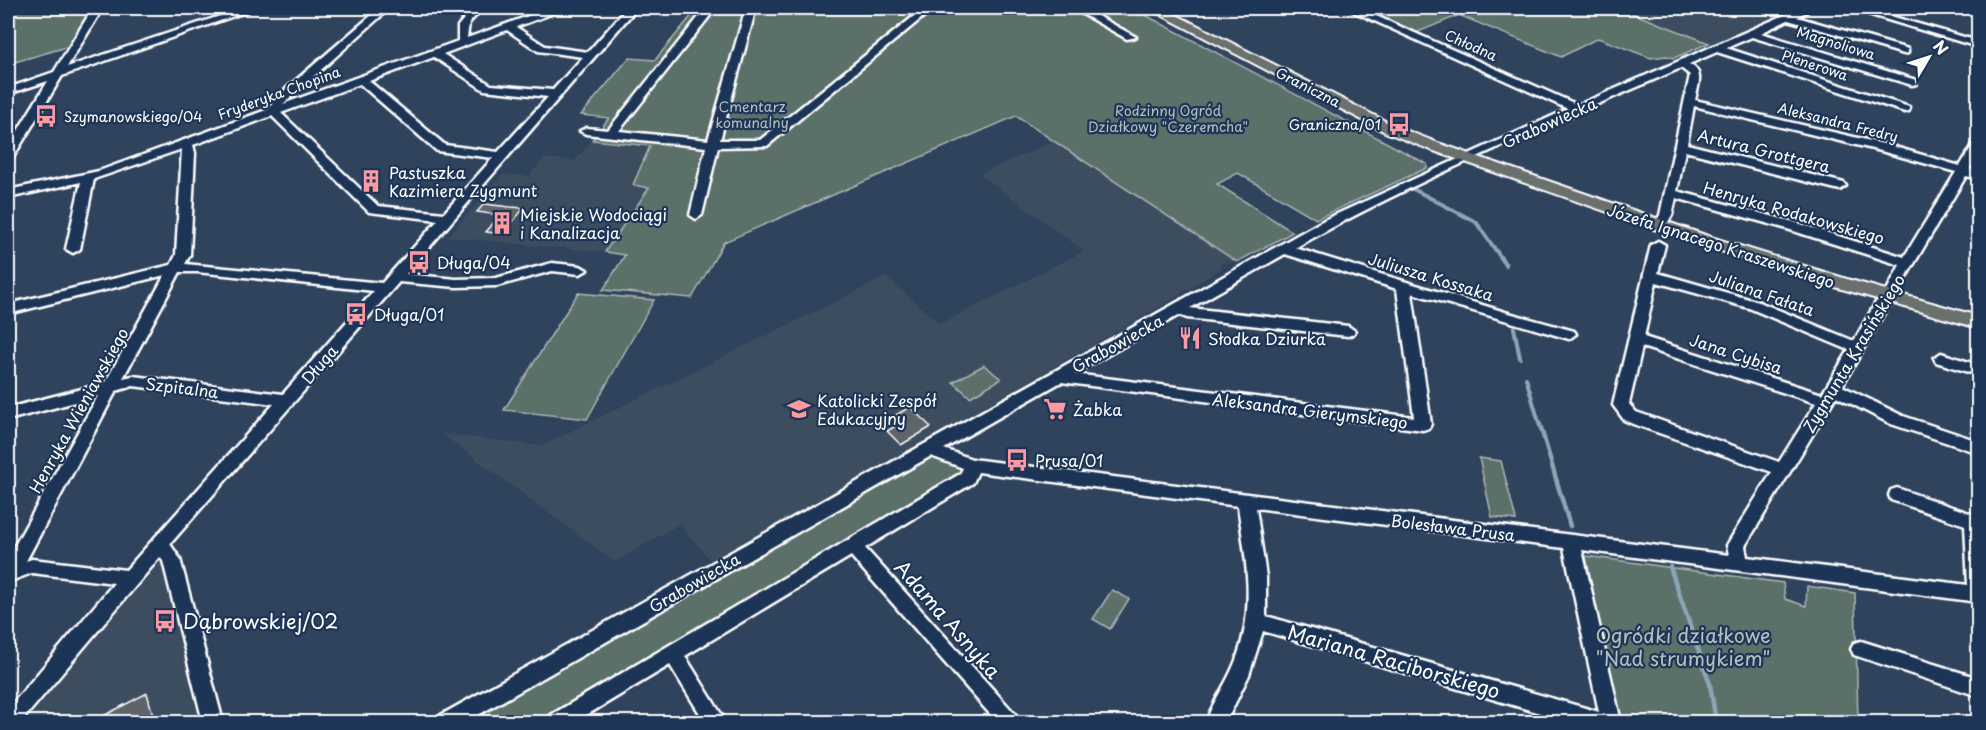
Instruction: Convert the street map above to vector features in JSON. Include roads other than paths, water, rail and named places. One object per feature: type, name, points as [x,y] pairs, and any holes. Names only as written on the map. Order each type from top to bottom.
[{"type":"main road","name":"Graniczna","points":[[1154,8],[1390,129],[1467,158]]},
{"type":"main road","name":"Józefa Ignacego Kraszewskiego","points":[[1467,158],[1754,258],[1978,322]]},
{"type":"street","points":[[8,156],[98,8]]},
{"type":"street","points":[[8,90],[252,8]]},
{"type":"street","points":[[385,8],[291,90],[277,104],[274,112],[374,209],[448,217]]},
{"type":"street","points":[[463,41],[460,31],[462,24],[478,8]]},
{"type":"street","name":"Fryderyka Chopina","points":[[8,194],[88,178],[559,8]]},
{"type":"street","name":"Długa","points":[[9,723],[131,578],[632,8]]},
{"type":"street","points":[[611,134],[711,8]]},
{"type":"street","points":[[696,215],[713,144],[751,8]]},
{"type":"street","points":[[586,131],[713,144],[763,143],[929,8]]},
{"type":"street","points":[[1077,8],[1131,37]]},
{"type":"street","name":"Chłodna","points":[[1351,8],[1577,109]]},
{"type":"street","name":"Grabowiecka","points":[[447,723],[1061,374],[1366,204],[1808,8]]},
{"type":"street","points":[[1853,8],[1978,44]]},
{"type":"street","points":[[1787,17],[1904,51]]},
{"type":"street","points":[[507,26],[542,49],[590,55]]},
{"type":"street","name":"Magnoliowa","points":[[1751,33],[1912,82]]},
{"type":"street","name":"Plenerowa","points":[[1716,48],[1905,110]]},
{"type":"street","points":[[434,52],[488,88],[556,94]]},
{"type":"street","points":[[1659,226],[1666,215],[1695,75],[1693,70],[1681,64]]},
{"type":"street","points":[[361,79],[441,148],[502,156]]},
{"type":"street","name":"Aleksandra Fredry","points":[[1690,102],[1884,148],[1978,175]]},
{"type":"street","name":"Henryka Wieniawskiego","points":[[12,573],[18,556],[183,255],[189,153],[187,143]]},
{"type":"street","name":"Artura Grottgera","points":[[1680,146],[1840,186]]},
{"type":"street","name":"Zygmunta Krasińskiego","points":[[1738,562],[1736,545],[1858,348],[1881,304],[1890,298],[1895,284],[1978,146]]},
{"type":"street","points":[[73,249],[88,178]]},
{"type":"street","name":"Henryka Rodakowskiego","points":[[1670,193],[1789,225],[1908,263]]},
{"type":"street","points":[[1658,245],[1621,405],[1629,416],[1782,469]]},
{"type":"street","name":"Juliusza Kossaka","points":[[1283,249],[1404,287],[1569,334]]},
{"type":"street","points":[[396,277],[456,283],[487,282],[506,280],[552,267],[579,270]]},
{"type":"street","points":[[8,309],[176,268],[197,268],[386,288]]},
{"type":"street","name":"Juliana Fałata","points":[[1652,276],[1754,305],[1858,348]]},
{"type":"street","name":"Aleksandra Gierymskiego","points":[[1061,374],[1068,379],[1423,424],[1404,287]]},
{"type":"street","points":[[1178,308],[1187,313],[1348,331]]},
{"type":"street","name":"Jana Cybisa","points":[[1637,340],[1828,394],[1978,447]]},
{"type":"street","points":[[1941,358],[1978,370]]},
{"type":"street","name":"Szpitalna","points":[[8,414],[133,381],[288,400]]},
{"type":"street","name":"Bolesława Prusa","points":[[930,448],[944,456],[972,465],[1978,594]]},
{"type":"street","points":[[558,723],[967,478],[972,465]]},
{"type":"street","points":[[1897,495],[1973,521],[1978,594]]},
{"type":"street","points":[[1216,723],[1241,673],[1256,621],[1259,589],[1246,501]]},
{"type":"street","points":[[1571,542],[1611,723]]},
{"type":"street","points":[[161,544],[171,559],[213,723]]},
{"type":"street","name":"Adama Asnyka","points":[[854,546],[1009,723]]},
{"type":"street","points":[[12,573],[32,566],[131,578]]},
{"type":"street","name":"Mariana Raciborskiego","points":[[1256,621],[1600,723]]},
{"type":"street","points":[[1861,649],[1978,687]]},
{"type":"street","points":[[673,653],[716,723]]},
{"type":"waterway","points":[[1413,189],[1476,222],[1506,265]]},
{"type":"waterway","points":[[1514,328],[1520,358]]},
{"type":"waterway","points":[[1526,378],[1540,426]]},
{"type":"waterway","points":[[1540,425],[1570,526]]},
{"type":"waterway","points":[[1670,567],[1710,684],[1716,722]]},
{"type":"place","name":"Szymanowskiego/04","points":[[46,116]]},
{"type":"place","name":"Graniczna/01","points":[[1399,124]]},
{"type":"place","name":"Pastuszka Kazimiera Zygmunt","points":[[371,181]]},
{"type":"place","name":"Miejskie Wodociągi i Kanalizacja","points":[[502,223]]},
{"type":"place","name":"Długa/04","points":[[419,262]]},
{"type":"place","name":"Długa/01","points":[[356,314]]},
{"type":"place","name":"Słodka Dziurka","points":[[1190,338]]},
{"type":"place","name":"Katolicki Zespół Edukacyjny","points":[[799,409]]},
{"type":"place","name":"Żabka","points":[[1055,409]]},
{"type":"place","name":"Prusa/01","points":[[1017,460]]},
{"type":"place","name":"Dąbrowskiej/02","points":[[165,621]]},
{"type":"park label","name":"Cmentarz komunalny","points":[[752,114]]},
{"type":"park label","name":"Rodzinny Ogród Działkowy \"Czeremcha\"","points":[[1168,118]]},
{"type":"park label","name":"Ogródki działkowe \"Nad strumykiem\"","points":[[1683,646]]}]
